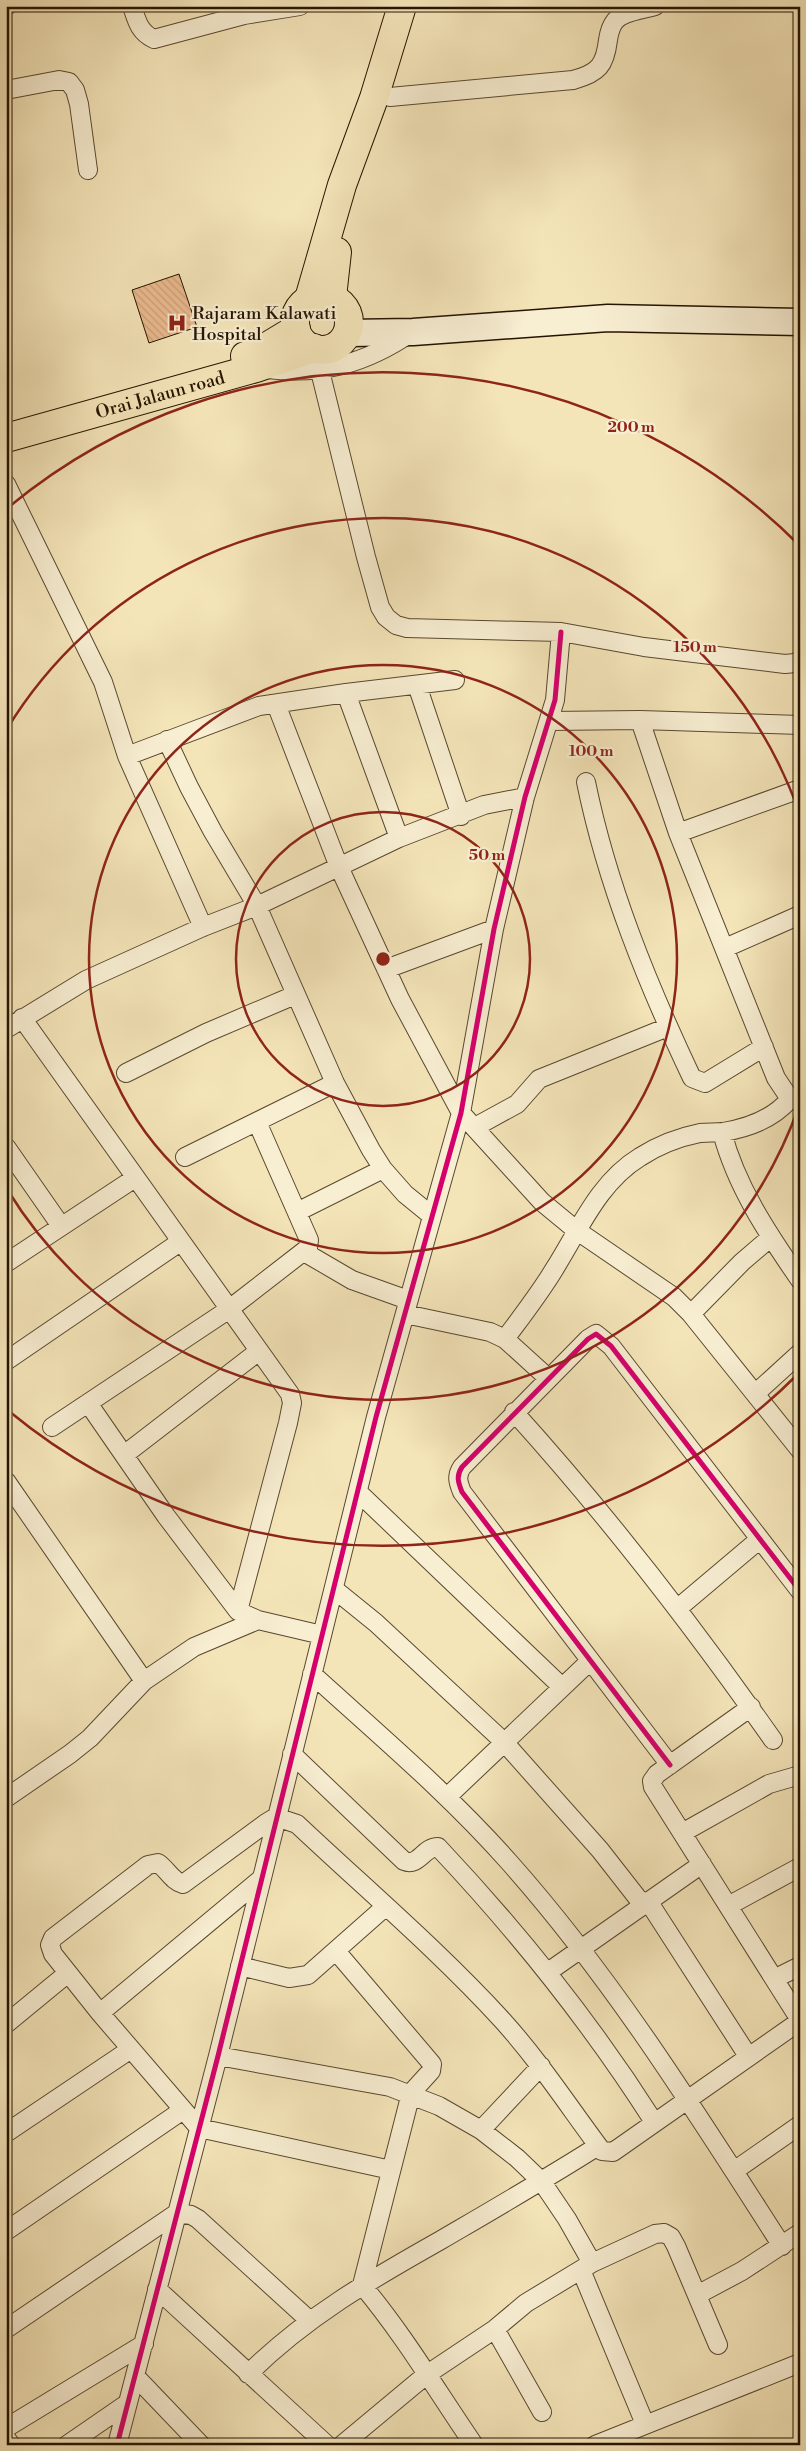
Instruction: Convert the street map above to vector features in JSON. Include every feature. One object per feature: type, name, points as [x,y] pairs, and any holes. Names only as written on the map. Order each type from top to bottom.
[{"type":"main road","points":[[321,298],[342,185],[374,98],[402,6]]},
{"type":"main road","points":[[6,425],[233,360],[263,349],[310,349],[298,311],[321,298],[419,6]]},
{"type":"main road","points":[[321,298],[345,308],[348,316],[348,332]]},
{"type":"main road","name":"Orai Jalaun road","points":[[6,438],[256,368],[310,349],[330,348],[343,340],[348,332]]},
{"type":"street","points":[[132,6],[138,26],[145,35],[154,39],[244,15],[300,6]]},
{"type":"street","points":[[390,97],[573,80],[589,76],[600,67],[606,58],[610,32],[614,22],[622,15],[655,6]]},
{"type":"street","points":[[6,90],[59,80],[69,82],[75,90],[88,170]]},
{"type":"street","points":[[348,332],[413,332],[608,318],[800,322]]},
{"type":"street","points":[[413,332],[388,348],[360,360],[310,349],[380,607],[386,617],[396,625],[407,628],[561,632],[644,647],[785,664],[795,663],[800,660]]},
{"type":"street","points":[[6,484],[96,668],[127,756],[202,927]]},
{"type":"street","points":[[117,2445],[218,2056],[358,1492],[406,1307],[461,1113],[494,929],[525,797],[555,700],[561,632]]},
{"type":"street","points":[[127,756],[258,706],[455,680]]},
{"type":"street","points":[[417,685],[461,816]]},
{"type":"street","points":[[346,693],[399,838]]},
{"type":"street","points":[[276,704],[338,867],[386,969],[435,1067],[461,1113],[542,1202],[576,1230],[674,1297],[691,1314],[800,1450]]},
{"type":"street","points":[[550,721],[640,720],[800,725]]},
{"type":"street","points":[[505,1340],[552,1273],[594,1202],[621,1171],[640,1157],[670,1142],[701,1133],[722,1132],[748,1126],[772,1115],[795,1100],[776,1078],[678,834],[640,720]]},
{"type":"street","points":[[168,740],[188,787],[257,906],[295,996],[335,1083],[383,1170],[405,1194],[432,1216]]},
{"type":"street","points":[[586,782],[597,834],[612,882],[668,1027],[692,1078],[697,1082],[705,1082],[764,1047]]},
{"type":"street","points":[[678,834],[800,789]]},
{"type":"street","points":[[6,1029],[86,980],[202,927],[257,906],[399,838],[461,816],[484,805],[525,797]]},
{"type":"street","points":[[725,948],[800,915]]},
{"type":"street","points":[[386,969],[494,929]]},
{"type":"street","points":[[126,1073],[206,1033],[295,996]]},
{"type":"street","points":[[22,1018],[228,1310],[286,1387],[292,1403],[238,1611]]},
{"type":"street","points":[[475,1127],[517,1104],[539,1079],[668,1027]]},
{"type":"street","points":[[185,1157],[335,1083]]},
{"type":"street","points":[[52,1427],[228,1310],[308,1248],[309,1240],[257,1122]]},
{"type":"street","points":[[722,1132],[728,1156],[770,1238],[800,1280]]},
{"type":"street","points":[[6,1147],[61,1226]]},
{"type":"street","points":[[297,1212],[383,1170]]},
{"type":"street","points":[[6,1263],[135,1178]]},
{"type":"street","points":[[691,1314],[742,1262],[770,1238]]},
{"type":"street","points":[[6,1361],[180,1242]]},
{"type":"street","points":[[304,1252],[352,1280],[406,1307],[490,1332],[505,1340],[548,1378]]},
{"type":"street","points":[[670,1764],[468,1499],[457,1481],[462,1467],[548,1378],[588,1339],[596,1334],[602,1337],[800,1591]]},
{"type":"street","points":[[124,1455],[259,1351]]},
{"type":"street","points":[[756,1394],[800,1353]]},
{"type":"street","points":[[88,1403],[238,1611],[258,1620],[322,1635]]},
{"type":"street","points":[[514,1412],[566,1470],[677,1609],[774,1740]]},
{"type":"street","points":[[6,1481],[144,1681]]},
{"type":"street","points":[[358,1492],[562,1687]]},
{"type":"street","points":[[677,1609],[760,1539]]},
{"type":"street","points":[[334,1589],[376,1623],[504,1742],[600,1850],[646,1903],[748,2056]]},
{"type":"street","points":[[6,1798],[63,1760],[90,1738],[144,1681],[194,1646],[258,1620]]},
{"type":"street","points":[[447,1798],[590,1660]]},
{"type":"street","points":[[312,1674],[447,1798],[508,1861],[582,1948],[644,2035],[782,2246]]},
{"type":"street","points":[[276,1817],[297,1824],[465,1982],[541,2066],[602,2151],[613,2152],[800,2020],[653,1787],[652,1781],[657,1774],[670,1764],[751,1707]]},
{"type":"street","points":[[292,1754],[404,1861],[409,1863],[416,1861],[427,1850],[438,1847],[488,1900],[548,1972],[624,2074],[654,2122]]},
{"type":"street","points":[[682,1833],[769,1784],[800,1775]]},
{"type":"street","points":[[276,1817],[183,1884],[177,1882],[158,1863],[148,1865],[53,1938],[50,1945],[52,1954],[199,2128],[391,2170]]},
{"type":"street","points":[[548,1972],[702,1864]]},
{"type":"street","points":[[728,1906],[800,1867]]},
{"type":"street","points":[[100,2013],[261,1879]]},
{"type":"street","points":[[240,1966],[289,1978],[299,1978],[308,1975],[385,1907]]},
{"type":"street","points":[[336,1951],[432,2064],[430,2071],[411,2094],[362,2285]]},
{"type":"street","points":[[774,1979],[800,1966]]},
{"type":"street","points":[[6,2024],[68,1973]]},
{"type":"street","points":[[6,2133],[131,2049]]},
{"type":"street","points":[[218,2056],[390,2087],[411,2094],[439,2106],[481,2130],[517,2158],[542,2182],[567,2219],[645,2424]]},
{"type":"street","points":[[481,2130],[541,2066]]},
{"type":"street","points":[[6,2231],[183,2110]]},
{"type":"street","points":[[734,2171],[800,2126]]},
{"type":"street","points":[[248,2374],[273,2349],[309,2320],[362,2285],[542,2182],[598,2146]]},
{"type":"street","points":[[6,2329],[177,2213],[191,2215],[198,2219],[309,2320]]},
{"type":"street","points":[[342,2445],[362,2438],[426,2375],[496,2329],[526,2304],[586,2266],[655,2234],[664,2233],[671,2237],[718,2345]]},
{"type":"street","points":[[696,2295],[782,2246],[800,2233]]},
{"type":"street","points":[[362,2285],[403,2337],[426,2375],[474,2445]]},
{"type":"street","points":[[158,2290],[327,2445]]},
{"type":"street","points":[[496,2329],[542,2412]]},
{"type":"street","points":[[6,2428],[144,2344]]},
{"type":"street","points":[[595,2445],[800,2363]]},
{"type":"street","points":[[135,2376],[201,2445]]},
{"type":"street","points":[[67,2445],[128,2404]]},
{"type":"street","points":[[6,2438],[11,2445]]},
{"type":"building","points":[[179,274],[197,327],[149,343],[132,290]]},
{"type":"cycle path","points":[[117,2445],[218,2056],[376,1417],[461,1113],[494,929],[525,797],[555,700],[561,632]]},
{"type":"cycle path","points":[[670,1765],[462,1492],[458,1479],[462,1467],[588,1339],[596,1334],[611,1346],[800,1591]]},
{"type":"place","name":"Rajaram Kalawati Hospital","points":[[177,323]]}]
